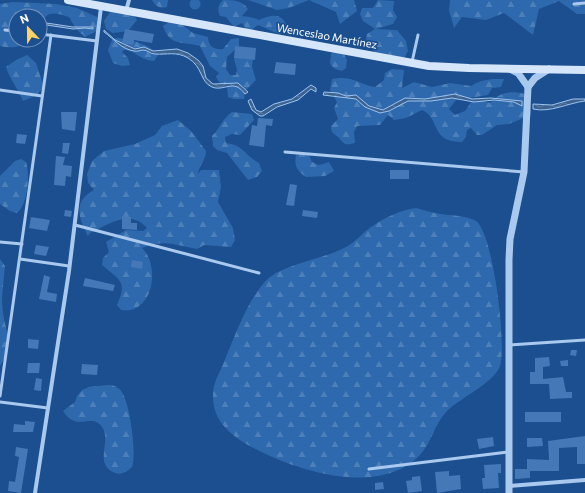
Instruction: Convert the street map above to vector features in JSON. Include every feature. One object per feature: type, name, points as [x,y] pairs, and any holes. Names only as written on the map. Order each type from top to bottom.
[{"type":"main road","name":"Wenceslao Martínez","points":[[68,0],[412,63],[469,68],[585,70]]},
{"type":"street","points":[[126,11],[129,0]]},
{"type":"street","points":[[35,493],[70,266],[101,7]]},
{"type":"street","points":[[510,69],[518,73],[528,87]]},
{"type":"street","points":[[549,69],[535,78],[528,87],[524,172],[510,239],[508,346],[509,490],[585,480]]},
{"type":"lane","points":[[574,4],[585,3]]},
{"type":"lane","points":[[48,35],[97,41]]},
{"type":"lane","points":[[0,396],[51,35]]},
{"type":"lane","points":[[412,63],[418,35]]},
{"type":"lane","points":[[0,90],[42,96]]},
{"type":"lane","points":[[285,152],[524,172]]},
{"type":"lane","points":[[74,225],[259,273]]},
{"type":"lane","points":[[0,242],[22,244]]},
{"type":"lane","points":[[20,259],[70,266]]},
{"type":"lane","points":[[508,346],[585,340]]},
{"type":"lane","points":[[0,402],[48,408]]},
{"type":"lane","points":[[369,469],[508,452]]},
{"type":"green space","points":[[193,-1],[197,-1],[199,0],[199,8],[193,9],[190,6],[190,2]]},
{"type":"green space","points":[[152,0],[168,0],[167,7],[162,8],[155,4]]},
{"type":"green space","points":[[223,0],[234,0],[246,6],[248,9],[242,16],[259,20],[272,16],[282,18],[287,26],[286,30],[279,34],[258,25],[251,30],[246,29],[242,23],[234,27],[226,17],[220,16],[219,14],[219,5]]},
{"type":"green space","points":[[248,0],[309,0],[289,8],[277,10]]},
{"type":"green space","points":[[309,0],[354,0],[357,11],[340,24],[336,12]]},
{"type":"green space","points":[[378,0],[394,1],[393,10],[397,17],[393,24],[376,29],[397,30],[406,41],[408,51],[403,60],[378,56],[366,41],[367,34],[375,29],[363,21],[360,14],[362,8],[373,8]]},
{"type":"green space","points":[[450,0],[585,0],[585,14],[577,14],[559,1],[539,9],[533,35],[504,13],[486,20],[462,17],[454,28],[449,10]]},
{"type":"green space","points":[[13,2],[56,4],[77,8],[97,17],[97,31],[85,37],[76,29],[69,17],[56,14],[48,15],[48,8],[8,8],[8,47],[0,46],[0,4]]},
{"type":"green space","points":[[120,11],[134,16],[137,20],[128,31],[113,33],[106,29],[104,21],[110,12]]},
{"type":"green space","points":[[169,22],[178,22],[193,33],[208,37],[209,43],[212,47],[217,49],[223,49],[231,39],[239,38],[239,46],[227,57],[226,69],[230,75],[236,75],[237,70],[234,59],[239,54],[253,59],[252,67],[256,80],[245,91],[244,99],[234,99],[228,97],[227,86],[219,82],[216,77],[219,73],[210,66],[200,46],[177,42],[169,37],[163,26]]},
{"type":"green space","points":[[116,38],[127,39],[145,45],[155,51],[158,55],[154,61],[145,59],[128,50],[124,50],[122,52],[128,58],[130,65],[122,66],[113,63],[108,50],[112,40]]},
{"type":"green space","points":[[333,52],[344,54],[347,60],[346,68],[342,71],[335,69],[330,64],[331,54]]},
{"type":"green space","points":[[27,55],[36,63],[44,87],[35,96],[23,101],[6,67]]},
{"type":"green space","points":[[392,69],[404,70],[402,88],[414,82],[432,87],[450,83],[471,86],[491,79],[504,79],[501,87],[492,88],[488,95],[456,100],[449,109],[455,115],[465,111],[472,101],[481,100],[490,103],[502,94],[515,92],[526,94],[530,102],[531,115],[509,124],[497,125],[482,135],[477,135],[471,128],[467,130],[466,137],[462,142],[444,138],[437,129],[432,118],[422,110],[406,118],[394,120],[388,115],[380,125],[357,126],[354,132],[355,143],[345,144],[331,130],[331,126],[338,119],[334,108],[337,102],[330,90],[332,79],[345,78],[375,87],[384,80],[385,73]]},
{"type":"green space","points":[[232,112],[252,114],[254,120],[240,135],[232,134],[225,137],[226,143],[237,146],[259,163],[262,171],[257,177],[248,180],[227,153],[217,150],[213,146],[212,136],[226,117]]},
{"type":"green space","points":[[178,120],[191,131],[206,151],[198,174],[201,170],[219,170],[221,187],[218,202],[233,228],[235,240],[231,247],[204,245],[197,249],[164,243],[142,248],[148,256],[151,266],[151,288],[147,297],[140,305],[132,310],[121,310],[117,305],[122,290],[122,285],[117,278],[102,265],[103,258],[109,252],[106,242],[126,230],[143,231],[147,228],[140,222],[134,220],[119,220],[90,233],[88,236],[82,223],[79,211],[83,200],[94,190],[88,183],[87,174],[92,161],[104,151],[135,144],[155,135],[162,126]]},
{"type":"green space","points":[[308,153],[312,162],[319,165],[329,162],[334,171],[325,176],[306,177],[300,173],[295,162],[296,155]]},
{"type":"green space","points":[[21,159],[26,162],[28,181],[24,203],[17,213],[10,211],[0,204],[0,176],[15,161]]},
{"type":"green space","points":[[416,208],[438,214],[468,218],[476,221],[482,230],[488,245],[493,266],[500,314],[502,354],[500,366],[497,372],[484,384],[447,411],[419,456],[404,467],[386,474],[367,477],[346,477],[326,474],[287,463],[238,439],[225,427],[216,413],[213,400],[214,386],[243,316],[263,284],[278,272],[336,252],[348,246],[371,227],[387,218]]},
{"type":"green space","points":[[0,259],[5,266],[2,303],[8,342],[5,357],[0,366]]},
{"type":"green space","points":[[108,385],[117,387],[123,394],[126,400],[132,431],[134,453],[132,467],[126,472],[121,473],[113,472],[107,468],[104,457],[105,432],[102,427],[94,421],[74,421],[63,411],[75,402],[77,396],[82,390],[89,387]]},
{"type":"water","points":[[48,23],[73,27],[93,27],[93,29],[73,29],[48,25]]},
{"type":"water","points":[[104,30],[115,40],[135,49],[144,47],[153,51],[177,49],[188,53],[198,60],[203,66],[206,78],[213,84],[238,83],[248,92],[245,94],[241,89],[233,86],[221,88],[212,87],[205,82],[196,66],[188,58],[175,54],[155,54],[145,50],[129,50],[118,43],[104,32]]},
{"type":"water","points":[[311,85],[316,88],[316,92],[311,89],[298,100],[277,107],[263,116],[260,116],[252,110],[248,101],[251,99],[256,110],[261,112],[274,104],[292,99]]},
{"type":"water","points":[[324,92],[338,93],[346,96],[356,95],[369,106],[383,110],[405,98],[425,99],[455,94],[472,99],[491,98],[522,101],[522,106],[514,102],[494,100],[474,102],[452,98],[431,101],[408,101],[389,111],[380,113],[365,107],[356,99],[323,95]]},
{"type":"water","points":[[573,99],[585,99],[585,101],[546,110],[533,109],[533,104],[552,105]]},
{"type":"building","points":[[125,29],[154,34],[152,43],[134,40],[133,45],[122,43]]},
{"type":"building","points":[[235,46],[256,48],[255,60],[234,58]]},
{"type":"building","points":[[276,62],[296,64],[295,75],[274,73]]},
{"type":"building","points":[[61,112],[77,112],[75,131],[62,129]]},
{"type":"building","points":[[258,118],[273,119],[272,126],[266,125],[264,147],[249,145],[252,125],[257,126]]},
{"type":"building","points":[[17,134],[27,135],[25,144],[16,143]]},
{"type":"building","points":[[63,143],[70,143],[68,154],[62,153]]},
{"type":"building","points":[[56,156],[65,157],[63,165],[72,166],[71,177],[66,176],[65,186],[54,185]]},
{"type":"building","points":[[390,170],[409,170],[409,179],[390,179]]},
{"type":"building","points":[[290,184],[297,185],[294,206],[286,205]]},
{"type":"building","points":[[65,210],[72,211],[71,217],[64,216]]},
{"type":"building","points":[[303,210],[318,212],[317,218],[302,216]]},
{"type":"building","points":[[122,216],[131,217],[131,223],[137,223],[137,230],[122,229]]},
{"type":"building","points":[[31,217],[50,220],[47,231],[29,228]]},
{"type":"building","points":[[36,245],[49,247],[46,256],[34,254]]},
{"type":"building","points":[[132,260],[143,262],[142,269],[131,267]]},
{"type":"building","points":[[44,275],[50,277],[47,292],[57,294],[56,302],[39,299]]},
{"type":"building","points":[[85,278],[115,285],[113,291],[83,286]]},
{"type":"building","points":[[28,339],[39,340],[38,349],[28,348]]},
{"type":"building","points":[[571,350],[577,350],[576,356],[570,355]]},
{"type":"building","points":[[549,357],[550,366],[543,367],[543,379],[563,377],[566,392],[572,392],[572,398],[550,399],[549,384],[530,384],[530,372],[535,372],[535,358]]},
{"type":"building","points":[[568,360],[568,366],[561,366],[560,361]]},
{"type":"building","points":[[28,363],[40,363],[39,373],[27,373]]},
{"type":"building","points":[[82,364],[98,365],[97,375],[81,374]]},
{"type":"building","points":[[36,378],[42,379],[41,391],[34,390]]},
{"type":"building","points":[[525,412],[561,412],[561,422],[525,422]]},
{"type":"building","points":[[25,421],[35,422],[33,432],[13,432],[14,424],[25,425]]},
{"type":"building","points":[[585,436],[585,464],[577,464],[577,447],[559,448],[559,471],[530,471],[530,478],[515,479],[515,469],[527,469],[527,459],[549,460],[548,441]]},
{"type":"building","points":[[493,437],[494,446],[479,449],[477,439]]},
{"type":"building","points":[[527,438],[542,438],[543,446],[527,447]]},
{"type":"building","points":[[16,447],[28,449],[21,493],[8,491],[9,481],[15,482],[19,457],[15,456]]},
{"type":"building","points":[[501,464],[501,473],[498,473],[499,488],[483,489],[482,478],[485,478],[484,465]]},
{"type":"building","points":[[449,471],[449,476],[460,475],[461,489],[437,493],[435,472]]},
{"type":"building","points":[[420,476],[422,491],[408,493],[406,481],[412,480],[412,477]]},
{"type":"building","points":[[383,482],[384,489],[375,490],[375,483]]}]
